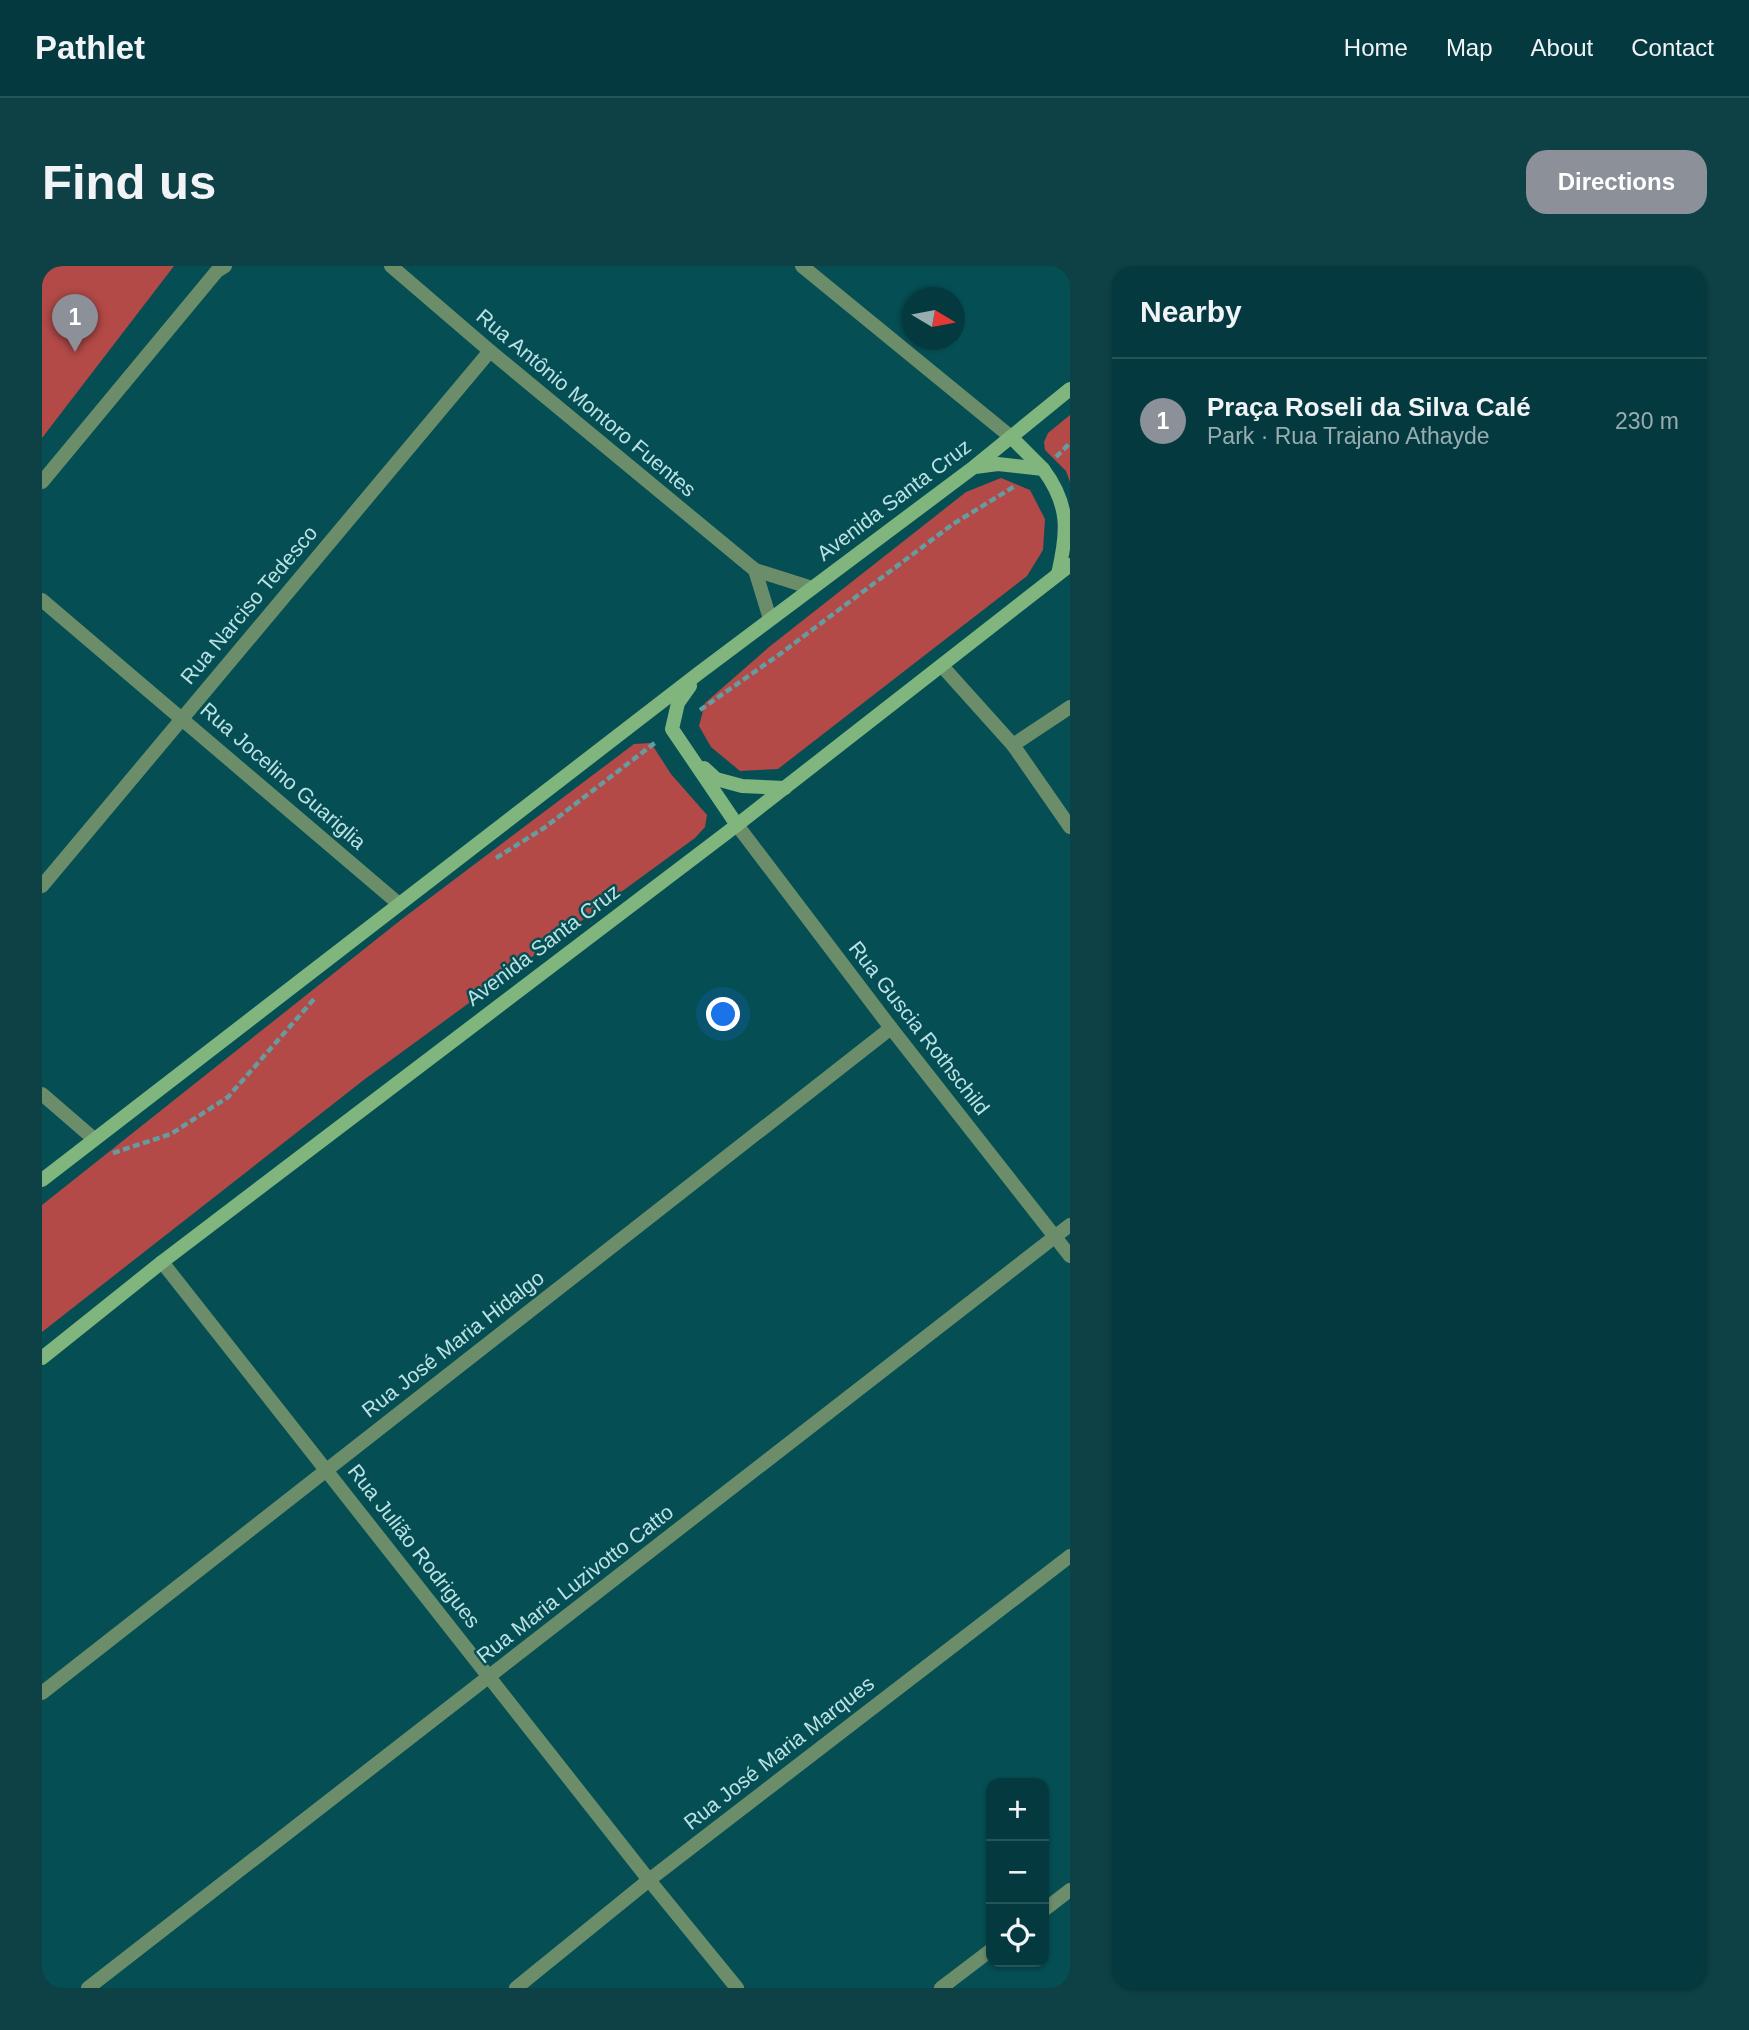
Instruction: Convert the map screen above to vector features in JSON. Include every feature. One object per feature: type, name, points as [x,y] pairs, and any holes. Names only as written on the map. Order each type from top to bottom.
[{"type":"main road","name":"Avenida Santa Cruz","points":[[42,1180],[699,673],[974,467],[1070,389]]},
{"type":"main road","points":[[1011,437],[1043,469],[1055,484],[1062,499],[1065,513],[1065,547],[1058,574]]},
{"type":"main road","points":[[974,467],[998,464],[1043,469]]},
{"type":"main road","name":"Avenida Santa Cruz","points":[[42,1358],[162,1262],[737,825],[1070,565]]},
{"type":"main road","points":[[699,673],[678,703],[673,729],[737,825]]},
{"type":"main road","points":[[673,729],[696,761],[716,779],[742,786],[785,788]]},
{"type":"street","points":[[42,482],[216,271],[225,266]]},
{"type":"street","name":"Rua Antônio Montoro Fuentes","points":[[391,266],[755,570],[811,588]]},
{"type":"street","points":[[802,266],[1011,437]]},
{"type":"street","name":"Rua Narciso Tedesco","points":[[42,886],[490,351]]},
{"type":"street","points":[[755,570],[770,619]]},
{"type":"street","name":"Rua Jocelino Guariglia","points":[[42,600],[399,904]]},
{"type":"street","points":[[942,666],[1013,745],[1070,827]]},
{"type":"street","points":[[1013,745],[1070,707]]},
{"type":"street","name":"Rua Guscia Rothschild","points":[[737,825],[891,1028],[1070,1256]]},
{"type":"street","name":"Rua José Maria Hidalgo","points":[[42,1693],[891,1028]]},
{"type":"street","points":[[42,1094],[94,1139]]},
{"type":"street","name":"Rua Maria Luzivotto Catto","points":[[88,1988],[102,1981],[1070,1225]]},
{"type":"street","name":"Rua Julião Rodrigues","points":[[162,1262],[737,1988]]},
{"type":"street","name":"Rua José Maria Marques","points":[[516,1988],[649,1880],[1070,1556]]},
{"type":"street","points":[[1049,1906],[1070,1890]]},
{"type":"street","points":[[941,1988],[986,1954]]},
{"type":"path","points":[[489,863],[544,828],[673,729],[780,654],[953,524],[1043,469],[1070,443]]},
{"type":"path","points":[[110,1154],[171,1134],[228,1097],[318,996]]},
{"type":"shaded area","points":[[42,266],[174,266],[42,438]]},
{"type":"shaded area","points":[[1070,415],[1070,482],[1066,471],[1045,450],[1044,442],[1048,433]]},
{"type":"shaded area","points":[[1001,478],[1030,490],[1045,519],[1043,550],[1027,576],[778,769],[740,771],[711,747],[699,726],[705,703],[769,647],[966,492]]},
{"type":"shaded area","points":[[651,743],[671,774],[707,815],[705,827],[695,838],[365,1079],[42,1332],[42,1205],[402,919],[634,744]]},
{"type":"place","name":"Praça Roseli da Silva Calé","points":[[75,352]]}]
